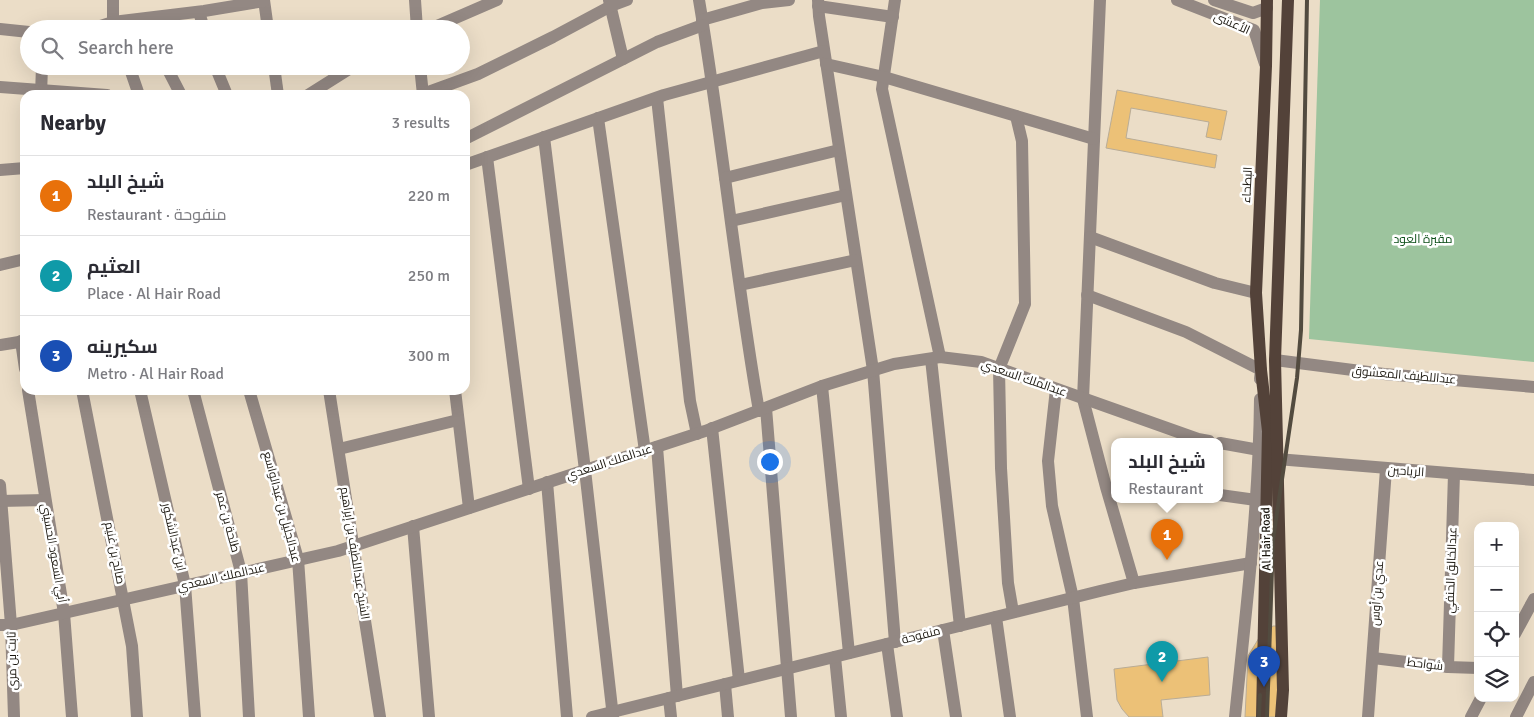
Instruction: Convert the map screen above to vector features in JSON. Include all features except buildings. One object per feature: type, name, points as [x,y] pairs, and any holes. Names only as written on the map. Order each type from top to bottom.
[{"type":"main road","points":[[1275,360],[1288,0]]},
{"type":"main road","name":"البطحاء","points":[[1267,4],[1256,293],[1260,370],[1273,460]]},
{"type":"main road","name":"Al Hair Road","points":[[1262,717],[1273,460],[1275,360]]},
{"type":"main road","name":"Al Hair Road","points":[[1273,460],[1283,690],[1281,717]]},
{"type":"street","points":[[112,0],[114,20]]},
{"type":"street","points":[[162,20],[202,8],[264,0],[267,20]]},
{"type":"street","points":[[415,0],[416,20]]},
{"type":"street","points":[[450,20],[496,0]]},
{"type":"street","points":[[434,90],[478,74],[553,37],[610,3],[627,0]]},
{"type":"street","points":[[699,0],[740,285],[762,409],[791,717]]},
{"type":"street","points":[[470,136],[656,42],[703,22],[762,2],[790,0]]},
{"type":"street","points":[[895,0],[882,89],[936,358],[960,626]]},
{"type":"street","points":[[1100,0],[1083,399],[1110,487]]},
{"type":"street","name":"الأعشى","points":[[1177,0],[1254,30],[1266,66]]},
{"type":"street","name":"الأعشى","points":[[1214,0],[1253,13],[1267,4]]},
{"type":"street","points":[[610,3],[623,59]]},
{"type":"street","points":[[893,17],[818,3],[873,370],[897,717]]},
{"type":"street","points":[[0,29],[20,31]]},
{"type":"street","points":[[470,163],[657,98],[824,50]]},
{"type":"street","points":[[826,64],[884,77],[1094,139]]},
{"type":"street","points":[[40,90],[41,75]]},
{"type":"street","points":[[132,75],[137,90]]},
{"type":"street","points":[[171,75],[178,90]]},
{"type":"street","points":[[219,75],[225,90]]},
{"type":"street","points":[[275,75],[277,90]]},
{"type":"street","points":[[316,90],[340,75]]},
{"type":"street","points":[[421,75],[423,90]]},
{"type":"street","points":[[0,87],[24,90]]},
{"type":"street","points":[[657,98],[690,401],[697,434]]},
{"type":"street","points":[[1013,612],[1008,583],[1001,468],[999,369],[1025,304],[1022,142],[1016,116]]},
{"type":"street","points":[[598,118],[651,449],[673,697],[671,717]]},
{"type":"street","points":[[544,137],[613,714]]},
{"type":"street","points":[[725,178],[839,150]]},
{"type":"street","points":[[487,158],[529,489]]},
{"type":"street","points":[[0,170],[20,168]]},
{"type":"street","points":[[731,221],[846,195]]},
{"type":"street","points":[[1090,237],[1215,283],[1256,293]]},
{"type":"street","points":[[0,265],[20,260]]},
{"type":"street","points":[[740,285],[856,260]]},
{"type":"street","points":[[1088,295],[1186,332],[1260,370]]},
{"type":"street","points":[[0,345],[20,342]]},
{"type":"street","name":"عبدالملك السعدي","points":[[6,625],[353,546],[697,434],[822,386],[894,364],[936,358],[981,362],[1195,438]]},
{"type":"street","name":"عبداللطيف المعشوق","points":[[1275,360],[1375,373],[1534,387]]},
{"type":"street","name":"البطحاء","points":[[1235,717],[1251,563],[1260,450],[1260,370]]},
{"type":"street","points":[[822,386],[849,653]]},
{"type":"street","points":[[1056,389],[1048,461],[1052,506],[1073,598],[1087,717]]},
{"type":"street","name":"أبي السعود الحسيني","points":[[29,395],[64,613],[72,717]]},
{"type":"street","name":"صالح بن غنيم","points":[[83,395],[132,646],[137,717]]},
{"type":"street","name":"ابن عبدالشكور","points":[[141,395],[185,585],[195,717]]},
{"type":"street","name":"طلحة بن عمر","points":[[194,395],[241,572],[250,717]]},
{"type":"street","name":"عبدالجليل بن عبدالواسع","points":[[250,395],[298,560],[309,717]]},
{"type":"street","name":"الشيخ عبداللطيف بن إبراهيم","points":[[330,395],[380,717]]},
{"type":"street","points":[[456,395],[469,508]]},
{"type":"street","points":[[339,449],[458,420]]},
{"type":"street","points":[[712,428],[740,680]]},
{"type":"street","points":[[1223,444],[1260,450]]},
{"type":"street","name":"الرياحين","points":[[1273,460],[1534,480]]},
{"type":"street","name":"عدي بن أوس","points":[[1368,717],[1386,469]]},
{"type":"street","name":"عبدالخالق الحنفي","points":[[1448,667],[1454,474]]},
{"type":"street","points":[[547,482],[567,717]]},
{"type":"street","name":"ثابت بن مري","points":[[0,485],[6,625],[14,717]]},
{"type":"street","points":[[1223,495],[1256,500]]},
{"type":"street","points":[[1,502],[45,500]]},
{"type":"street","points":[[1114,503],[1134,584]]},
{"type":"street","points":[[413,526],[429,717]]},
{"type":"street","name":"منفوحة","points":[[592,717],[613,714],[673,697],[1013,612],[1134,584],[1251,563]]},
{"type":"street","points":[[1519,627],[1534,599]]},
{"type":"street","points":[[996,617],[1010,717]]},
{"type":"street","points":[[943,630],[956,717]]},
{"type":"street","points":[[835,657],[841,717]]},
{"type":"street","name":"شواحط","points":[[1373,658],[1448,667],[1474,668]]},
{"type":"street","points":[[1516,717],[1534,682]]},
{"type":"street","points":[[725,684],[728,717]]},
{"type":"street","points":[[1471,717],[1479,702]]},
{"type":"green space","name":"مقبرة العود","points":[[1320,0],[1534,0],[1534,362],[1309,339]]},
{"type":"railway","points":[[1267,717],[1273,540],[1297,378],[1301,330],[1307,0]]},
{"type":"railway","points":[[1259,717],[1260,695]]},
{"type":"place","name":"شيخ البلد","points":[[1167,560]]},
{"type":"place","name":"العثيم","points":[[1162,682]]},
{"type":"place","name":"سكيرينه","points":[[1264,687]]}]
